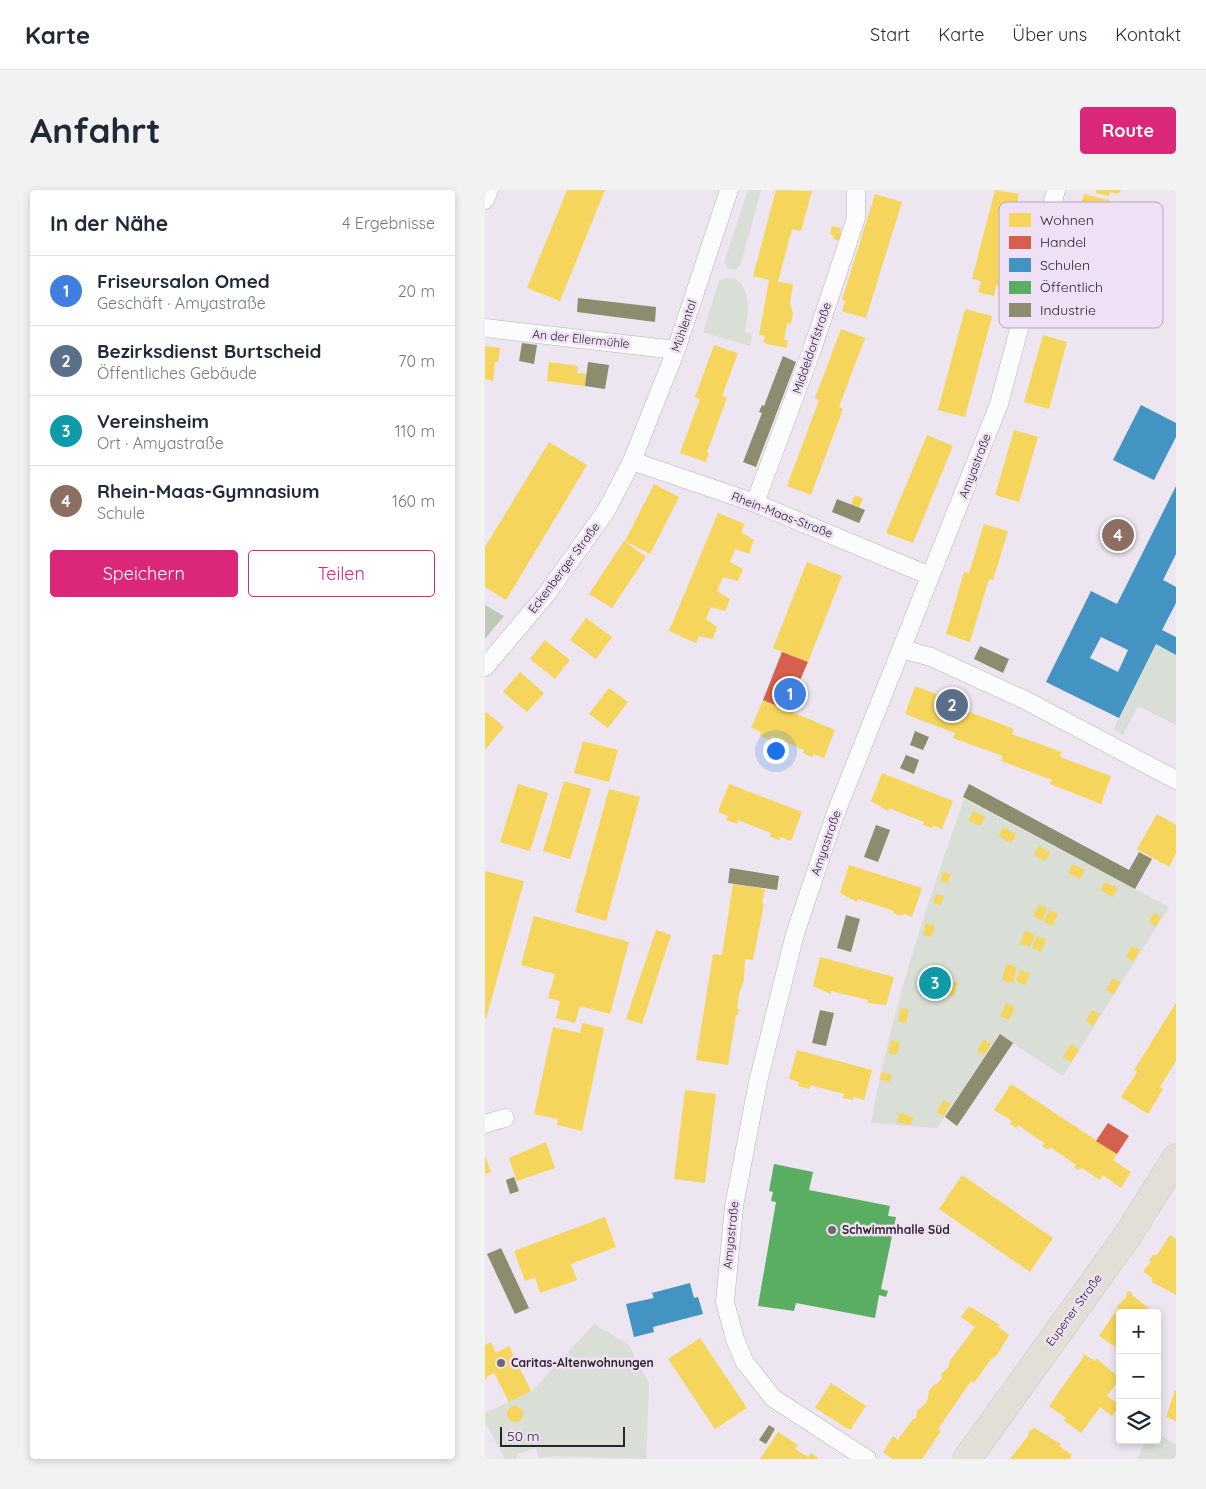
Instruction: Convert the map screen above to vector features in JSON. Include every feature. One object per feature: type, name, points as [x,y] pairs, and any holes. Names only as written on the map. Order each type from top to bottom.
[{"type":"main road","name":"Eupener Straße","points":[[967,1459],[1128,1235],[1176,1158]]},
{"type":"street","points":[[485,200],[489,190]]},
{"type":"street","name":"Mühlental","points":[[632,461],[676,350],[729,190]]},
{"type":"street","name":"Middeldorfstraße","points":[[755,503],[813,347],[855,218],[855,190]]},
{"type":"street","name":"An der Ellermühle","points":[[485,328],[676,350]]},
{"type":"street","name":"Amyastraße","points":[[867,1459],[773,1398],[744,1360],[735,1339],[725,1302],[735,1198],[759,1082],[795,934],[835,815],[999,404],[1020,328]]},
{"type":"street","name":"Rhein-Maas-Straße","points":[[632,461],[755,503],[930,576]]},
{"type":"street","name":"Eckenberger Straße","points":[[485,667],[545,596],[573,558],[606,511],[632,461]]},
{"type":"street","points":[[902,648],[931,657],[1027,701],[1176,780]]},
{"type":"street","points":[[485,1124],[505,1118]]},
{"type":"shaded area","points":[[748,190],[761,190],[741,264],[736,270],[729,269],[724,263]]},
{"type":"shaded area","points":[[726,278],[736,279],[745,290],[748,304],[745,332],[752,334],[750,346],[703,332],[719,281]]},
{"type":"shaded area","points":[[1156,644],[1176,655],[1176,725],[1138,706],[1123,735],[1113,730]]},
{"type":"shaded area","points":[[964,799],[1169,907],[1063,1076],[1000,1035],[937,1128],[871,1123],[888,1041],[899,1000],[923,919]]},
{"type":"shaded area","points":[[594,1324],[629,1345],[649,1383],[646,1459],[552,1456],[539,1458],[536,1448],[516,1454],[517,1459],[505,1459],[485,1422],[485,1413],[532,1391]]},
{"type":"shaded area","points":[[1161,1436],[1176,1445],[1176,1459],[1138,1459],[1144,1444],[1161,1444]]},
{"type":"green space","points":[[485,605],[504,616],[485,639]]},
{"type":"building: Wohnen","points":[[567,190],[605,190],[560,301],[527,288]]},
{"type":"building: Wohnen","points":[[776,190],[812,191],[801,231],[792,229],[778,282],[793,284],[790,304],[793,313],[791,324],[787,323],[784,340],[788,340],[786,348],[763,343],[765,336],[759,335],[769,280],[753,276]]},
{"type":"building: Wohnen","points":[[995,190],[1019,194],[1017,202],[999,202],[999,286],[996,285],[994,296],[978,292],[981,281],[972,279]]},
{"type":"building: Wohnen","points":[[1096,190],[1121,190],[1117,194],[1110,192],[1109,196],[1096,193]]},
{"type":"building: Wohnen","points":[[875,194],[902,202],[866,318],[842,311],[845,301],[842,300]]},
{"type":"building: Wohnen","points":[[1084,194],[1109,200],[1108,202],[1081,202]]},
{"type":"building: Wohnen","points":[[832,226],[841,228],[840,232],[843,233],[841,241],[833,239],[834,236],[830,234]]},
{"type":"building: Wohnen","points":[[965,309],[992,316],[965,417],[938,410]]},
{"type":"building: Wohnen","points":[[841,329],[865,338],[839,407],[843,409],[811,495],[787,486],[819,400],[815,398]]},
{"type":"building: Wohnen","points":[[1043,335],[1067,342],[1049,409],[1024,402]]},
{"type":"building: Wohnen","points":[[714,345],[738,353],[722,396],[727,398],[707,452],[709,453],[706,462],[680,453],[700,399],[695,397]]},
{"type":"building: Wohnen","points":[[485,346],[500,348],[498,362],[495,362],[493,381],[485,379]]},
{"type":"building: Wohnen","points":[[549,362],[578,366],[577,373],[586,374],[585,386],[547,381]]},
{"type":"building: Wohnen","points":[[1014,430],[1038,437],[1019,502],[995,495]]},
{"type":"building: Wohnen","points":[[927,435],[953,446],[913,543],[886,533]]},
{"type":"building: Wohnen","points":[[549,442],[587,465],[506,600],[485,587],[485,547]]},
{"type":"building: Wohnen","points":[[654,484],[679,497],[650,554],[625,541]]},
{"type":"building: Wohnen","points":[[855,495],[863,499],[859,508],[851,505]]},
{"type":"building: Wohnen","points":[[718,513],[745,524],[741,532],[754,540],[749,554],[735,549],[733,554],[730,562],[743,569],[738,581],[723,577],[717,591],[730,599],[725,611],[711,607],[706,619],[717,627],[713,639],[699,636],[696,643],[669,631]]},
{"type":"building: Wohnen","points":[[984,524],[1008,531],[993,580],[989,579],[970,642],[946,634],[964,572],[969,573]]},
{"type":"building: Wohnen","points":[[624,541],[646,557],[612,608],[589,594]]},
{"type":"building: Wohnen","points":[[807,562],[842,576],[808,662],[773,648]]},
{"type":"building: Wohnen","points":[[586,618],[612,637],[596,659],[570,640]]},
{"type":"building: Wohnen","points":[[545,640],[570,660],[555,679],[530,659]]},
{"type":"building: Wohnen","points":[[520,672],[544,693],[527,712],[503,692]]},
{"type":"building: Wohnen","points":[[915,686],[965,705],[964,710],[1014,729],[1012,734],[1062,752],[1060,757],[1111,776],[1101,804],[1050,784],[1052,780],[1001,761],[1003,756],[953,738],[955,733],[905,714]]},
{"type":"building: Wohnen","points":[[609,688],[628,702],[608,728],[589,714]]},
{"type":"building: Wohnen","points":[[763,700],[835,730],[824,758],[814,754],[812,757],[803,753],[804,750],[772,736],[770,740],[760,736],[761,732],[751,728]]},
{"type":"building: Wohnen","points":[[485,713],[504,727],[485,750]]},
{"type":"building: Wohnen","points":[[583,741],[618,750],[609,782],[574,773]]},
{"type":"building: Wohnen","points":[[882,773],[953,801],[942,829],[933,825],[932,828],[923,825],[924,822],[889,808],[888,811],[871,801]]},
{"type":"building: Wohnen","points":[[564,781],[591,789],[570,859],[543,851]]},
{"type":"building: Wohnen","points":[[518,784],[548,793],[530,851],[500,842]]},
{"type":"building: Wohnen","points":[[729,784],[802,812],[791,841],[781,837],[779,840],[770,837],[771,833],[738,820],[737,824],[726,820],[728,816],[718,812]]},
{"type":"building: Wohnen","points":[[609,789],[640,797],[606,921],[575,912]]},
{"type":"building: Wohnen","points":[[974,811],[985,817],[980,826],[968,820]]},
{"type":"building: Wohnen","points":[[1157,814],[1176,825],[1176,853],[1169,867],[1137,849]]},
{"type":"building: Wohnen","points":[[1003,827],[1016,834],[1011,843],[999,836]]},
{"type":"building: Wohnen","points":[[1038,846],[1050,852],[1045,861],[1034,855]]},
{"type":"building: Wohnen","points":[[1072,864],[1085,870],[1080,879],[1068,873]]},
{"type":"building: Wohnen","points":[[849,865],[922,888],[912,917],[903,913],[902,916],[893,913],[894,911],[858,899],[857,902],[840,893]]},
{"type":"building: Wohnen","points":[[485,871],[524,881],[486,1019],[485,1018]]},
{"type":"building: Wohnen","points":[[943,872],[951,874],[948,883],[940,881]]},
{"type":"building: Wohnen","points":[[1105,882],[1118,888],[1113,897],[1100,890]]},
{"type":"building: Wohnen","points":[[733,884],[765,889],[762,903],[764,904],[753,960],[745,959],[744,980],[739,994],[737,1009],[739,1009],[738,1015],[736,1015],[728,1065],[696,1060],[713,954],[722,955]]},
{"type":"building: Wohnen","points":[[936,894],[944,896],[941,905],[933,903]]},
{"type":"building: Wohnen","points":[[1039,904],[1047,909],[1042,921],[1033,916]]},
{"type":"building: Wohnen","points":[[1049,910],[1058,914],[1052,926],[1044,922]]},
{"type":"building: Wohnen","points":[[1154,913],[1161,917],[1156,926],[1149,922]]},
{"type":"building: Wohnen","points":[[534,916],[629,942],[610,1014],[580,1006],[575,1023],[556,1018],[560,1001],[548,998],[555,974],[521,965]]},
{"type":"building: Wohnen","points":[[926,923],[935,926],[932,937],[923,935]]},
{"type":"building: Wohnen","points":[[656,930],[671,935],[642,1024],[626,1019]]},
{"type":"building: Wohnen","points":[[1025,931],[1035,935],[1030,947],[1020,944]]},
{"type":"building: Wohnen","points":[[1037,936],[1046,939],[1041,952],[1032,948]]},
{"type":"building: Wohnen","points":[[1132,946],[1140,950],[1133,962],[1126,957]]},
{"type":"building: Wohnen","points":[[820,957],[894,977],[886,1005],[867,1003],[868,1000],[831,991],[831,994],[813,986]]},
{"type":"building: Wohnen","points":[[1006,964],[1017,967],[1013,983],[1002,980]]},
{"type":"building: Wohnen","points":[[1021,970],[1030,974],[1025,985],[1016,981]]},
{"type":"building: Wohnen","points":[[922,971],[958,983],[953,997],[918,985]]},
{"type":"building: Wohnen","points":[[1113,978],[1120,982],[1114,994],[1106,990]]},
{"type":"building: Wohnen","points":[[1006,1003],[1015,1007],[1009,1020],[1000,1016]]},
{"type":"building: Wohnen","points":[[1176,1003],[1176,1061],[1160,1087],[1163,1089],[1148,1114],[1121,1097],[1137,1072],[1134,1070]]},
{"type":"building: Wohnen","points":[[901,1008],[909,1010],[906,1023],[898,1021]]},
{"type":"building: Wohnen","points":[[1092,1010],[1100,1014],[1093,1026],[1086,1021]]},
{"type":"building: Wohnen","points":[[582,1023],[604,1028],[582,1131],[557,1125],[558,1119],[534,1114],[553,1027],[580,1033]]},
{"type":"building: Wohnen","points":[[984,1039],[991,1044],[984,1055],[977,1051]]},
{"type":"building: Wohnen","points":[[891,1040],[900,1042],[897,1055],[888,1053]]},
{"type":"building: Wohnen","points":[[1071,1044],[1079,1049],[1071,1062],[1063,1057]]},
{"type":"building: Wohnen","points":[[797,1050],[872,1070],[864,1100],[854,1097],[853,1100],[843,1098],[844,1094],[810,1085],[809,1089],[798,1086],[799,1082],[789,1079]]},
{"type":"building: Wohnen","points":[[882,1072],[892,1075],[890,1082],[880,1080]]},
{"type":"building: Wohnen","points":[[1011,1084],[1117,1154],[1113,1160],[1131,1172],[1121,1188],[1103,1175],[1100,1180],[1082,1168],[1078,1170],[1074,1167],[1076,1165],[1050,1147],[1048,1150],[1042,1146],[1044,1143],[1018,1125],[1016,1128],[1010,1124],[1012,1121],[994,1110]]},
{"type":"building: Wohnen","points":[[685,1090],[716,1094],[705,1183],[674,1179]]},
{"type":"building: Wohnen","points":[[944,1100],[951,1104],[944,1116],[936,1112]]},
{"type":"building: Wohnen","points":[[899,1113],[913,1117],[910,1125],[897,1122]]},
{"type":"building: Wohnen","points":[[546,1142],[555,1168],[517,1181],[509,1158]]},
{"type":"building: Wohnen","points":[[485,1155],[491,1172],[485,1174]]},
{"type":"building: Wohnen","points":[[962,1175],[1053,1238],[1030,1272],[939,1209]]},
{"type":"building: Wohnen","points":[[605,1217],[616,1247],[571,1264],[577,1280],[540,1293],[535,1277],[525,1281],[514,1251]]},
{"type":"building: Wohnen","points":[[1170,1235],[1176,1239],[1176,1295],[1152,1282],[1152,1278],[1144,1272],[1151,1262],[1149,1260],[1153,1255],[1157,1255]]},
{"type":"building: Wohnen","points":[[1130,1291],[1133,1296],[1150,1309],[1117,1309],[1116,1307],[1126,1297],[1127,1292]]},
{"type":"building: Wohnen","points":[[969,1306],[1000,1325],[998,1327],[1009,1335],[997,1355],[991,1359],[974,1383],[971,1381],[938,1429],[941,1431],[922,1459],[893,1459],[883,1452],[893,1436],[898,1440],[913,1419],[916,1418],[917,1411],[927,1402],[929,1391],[942,1378],[941,1374],[948,1368],[950,1361],[975,1327],[961,1317]]},
{"type":"building: Wohnen","points":[[1116,1311],[1116,1347],[1099,1336]]},
{"type":"building: Wohnen","points":[[700,1338],[747,1408],[715,1429],[668,1359]]},
{"type":"building: Wohnen","name":"Caritas-Altenwohnungen","points":[[491,1342],[496,1353],[509,1346],[531,1391],[509,1402],[494,1373],[486,1377],[487,1379],[485,1380],[485,1345]]},
{"type":"building: Wohnen","points":[[1082,1353],[1095,1361],[1097,1359],[1116,1375],[1116,1384],[1107,1396],[1116,1402],[1116,1410],[1112,1416],[1100,1407],[1081,1433],[1064,1421],[1066,1418],[1049,1406],[1084,1356]]},
{"type":"building: Wohnen","points":[[831,1383],[866,1406],[850,1430],[815,1408]]},
{"type":"building: Wohnen","points":[[1176,1390],[1176,1421],[1166,1417]]},
{"type":"building: Wohnen","points":[[512,1406],[518,1406],[523,1411],[521,1420],[512,1422],[507,1417],[507,1411]]},
{"type":"building: Wohnen","points":[[1034,1428],[1061,1444],[1059,1446],[1072,1455],[1069,1459],[1010,1459],[1028,1436],[1029,1431]]},
{"type":"building: Wohnen","points":[[778,1432],[798,1445],[795,1449],[808,1457],[811,1453],[819,1459],[760,1459]]},
{"type":"building: Handel","points":[[782,652],[808,662],[787,710],[763,700]]},
{"type":"building: Handel","points":[[1108,1123],[1129,1136],[1117,1154],[1096,1141]]},
{"type":"building: Schulen","points":[[1141,405],[1176,423],[1176,437],[1154,480],[1113,460]]},
{"type":"building: Schulen","points":[[1176,486],[1176,554],[1163,580],[1176,587],[1176,603],[1162,630],[1176,637],[1176,655],[1156,644],[1119,718],[1046,682],[1091,591],[1117,604]],"holes":[[[1101,637],[1128,650],[1118,672],[1090,658]]]},
{"type":"building: Schulen","points":[[690,1283],[694,1298],[698,1297],[703,1314],[653,1327],[654,1332],[634,1337],[626,1304],[654,1298],[652,1293]]},
{"type":"building: Öffentlich","name":"Schwimmhalle Süd","points":[[774,1164],[813,1172],[809,1190],[890,1206],[888,1216],[896,1217],[881,1289],[888,1291],[886,1297],[879,1295],[875,1318],[796,1303],[794,1311],[758,1306],[776,1202],[771,1201],[773,1192],[769,1191]]},
{"type":"building: Industrie","points":[[578,298],[656,307],[655,322],[577,312]]},
{"type":"building: Industrie","points":[[522,343],[537,345],[534,364],[519,361]]},
{"type":"building: Industrie","points":[[783,356],[796,362],[756,467],[743,462],[762,413],[759,412],[762,405],[764,406]]},
{"type":"building: Industrie","points":[[588,362],[609,365],[605,389],[585,386]]},
{"type":"building: Industrie","points":[[837,499],[865,510],[859,523],[832,512]]},
{"type":"building: Industrie","points":[[980,646],[1009,659],[1003,673],[974,659]]},
{"type":"building: Industrie","points":[[915,731],[929,737],[923,750],[910,745]]},
{"type":"building: Industrie","points":[[906,755],[919,760],[914,774],[900,768]]},
{"type":"building: Industrie","points":[[969,784],[1129,870],[1139,852],[1152,859],[1135,889],[963,797]]},
{"type":"building: Industrie","points":[[876,825],[890,830],[878,862],[864,857]]},
{"type":"building: Industrie","points":[[730,868],[779,876],[777,890],[728,883]]},
{"type":"building: Industrie","points":[[846,915],[860,919],[851,952],[837,948]]},
{"type":"building: Industrie","points":[[820,1010],[834,1013],[826,1046],[812,1043]]},
{"type":"building: Industrie","points":[[1000,1034],[1013,1043],[957,1126],[945,1117]]},
{"type":"building: Industrie","points":[[514,1177],[519,1191],[510,1194],[506,1180]]},
{"type":"building: Industrie","points":[[501,1248],[529,1308],[515,1314],[487,1254]]},
{"type":"building: Industrie","points":[[769,1425],[775,1429],[766,1444],[759,1440]]},
{"type":"place","name":"Rhein-Maas-Gymnasium","points":[[1118,535]]},
{"type":"place","name":"Friseursalon Omed","points":[[790,694]]},
{"type":"place","name":"Bezirksdienst Burtscheid","points":[[952,705]]},
{"type":"place","name":"Vereinsheim","points":[[935,983]]},
{"type":"place","name":"Schwimmhalle Süd","points":[[832,1230]]},
{"type":"place","name":"Caritas-Altenwohnungen","points":[[501,1363]]}]
